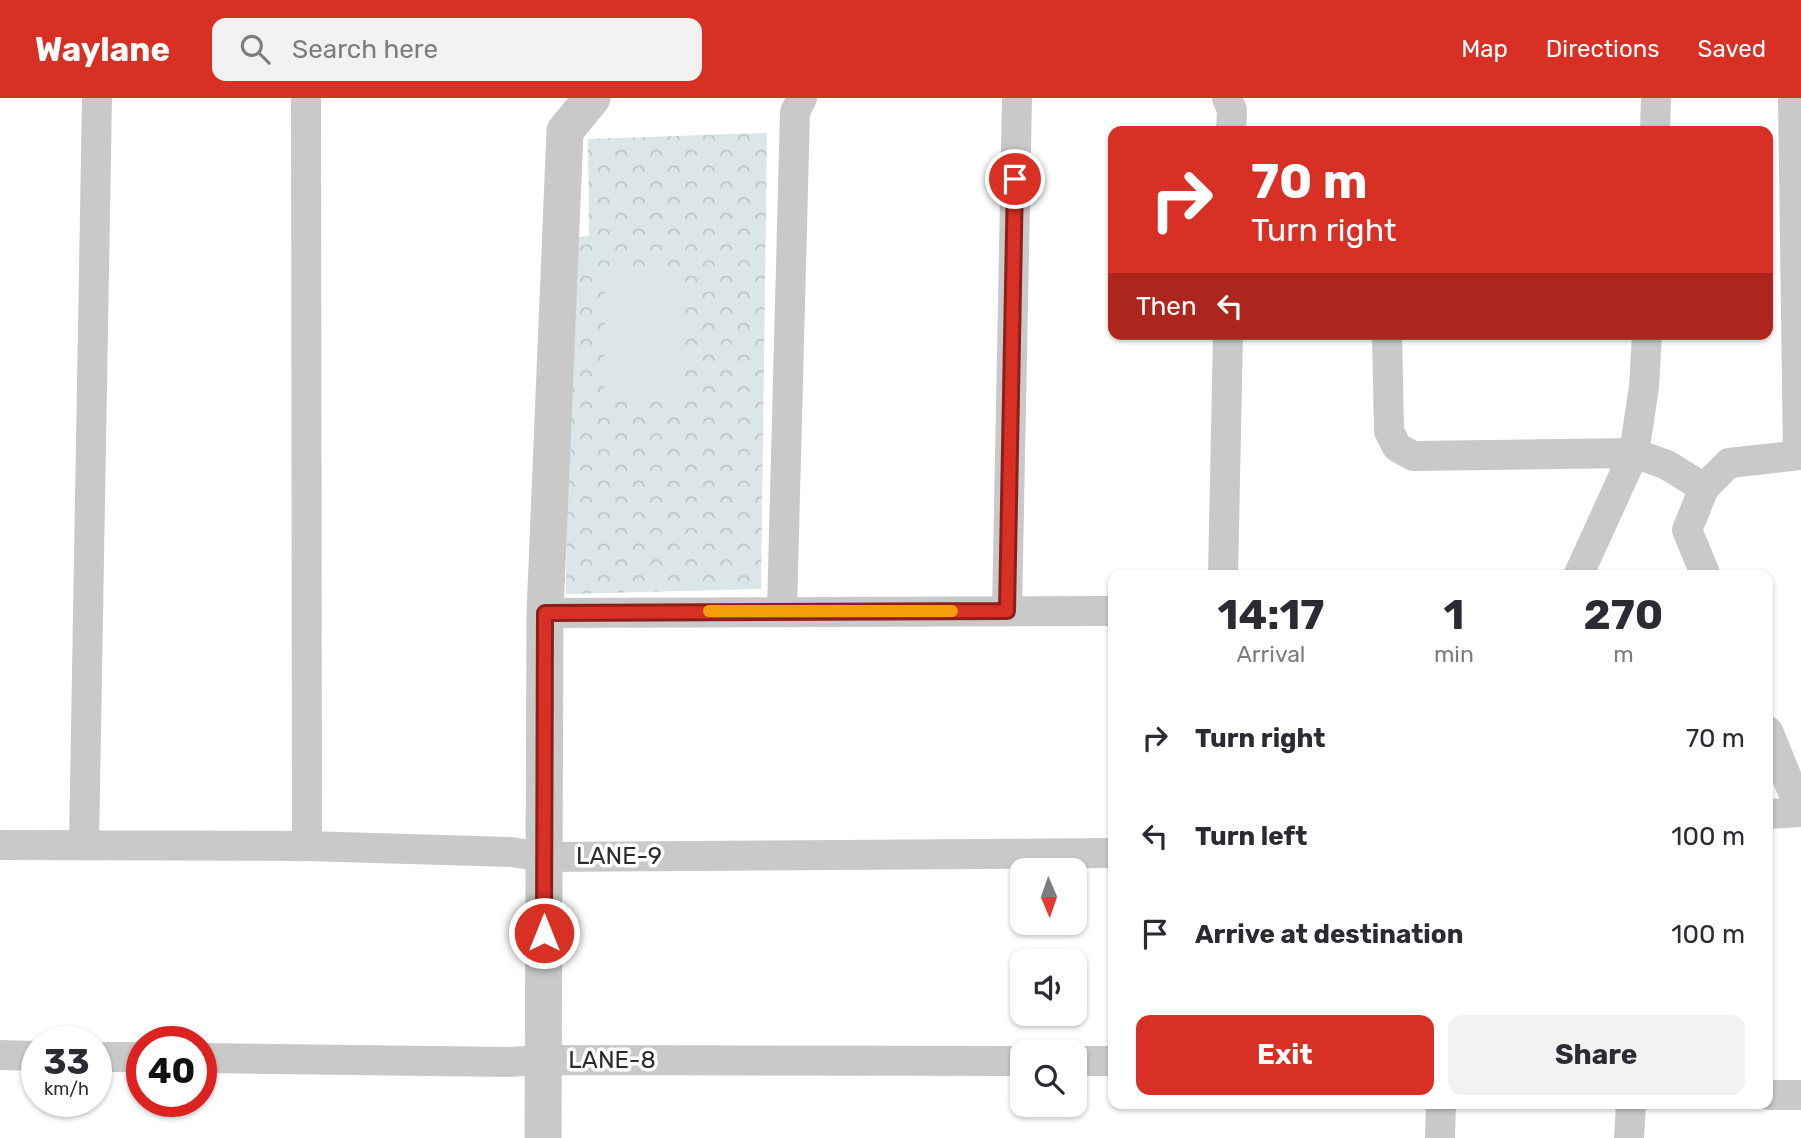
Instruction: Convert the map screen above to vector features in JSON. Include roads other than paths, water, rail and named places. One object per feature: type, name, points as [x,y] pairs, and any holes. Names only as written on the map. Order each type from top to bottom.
[{"type":"street","points":[[84,845],[97,98]]},
{"type":"street","points":[[306,98],[307,846]]},
{"type":"street","points":[[543,1138],[545,613],[565,131],[592,98]]},
{"type":"street","points":[[782,610],[795,113],[802,98]]},
{"type":"street","points":[[1007,611],[1017,98]]},
{"type":"street","points":[[1227,98],[1231,110],[1231,126]]},
{"type":"street","points":[[1655,126],[1656,98]]},
{"type":"street","points":[[1704,570],[1688,530],[1704,488],[1729,463],[1800,455],[1793,98]]},
{"type":"street","points":[[1223,570],[1227,340]]},
{"type":"street","points":[[1387,340],[1389,430],[1397,447],[1413,456],[1634,453],[1667,465],[1704,488]]},
{"type":"street","points":[[1581,570],[1634,453],[1644,387],[1647,340]]},
{"type":"street","points":[[545,613],[782,610],[1108,611]]},
{"type":"street","points":[[1773,814],[1801,812],[1781,743]]},
{"type":"street","name":"LANE-9","points":[[0,845],[307,846],[511,852],[544,857],[1108,853]]},
{"type":"street","points":[[0,1055],[21,1056]]},
{"type":"street","name":"LANE-8","points":[[217,1058],[508,1062],[1010,1061]]},
{"type":"street","points":[[1087,1061],[1108,1061]]},
{"type":"street","points":[[1773,1095],[1801,1095]]},
{"type":"street","points":[[1440,1138],[1441,1109]]},
{"type":"street","points":[[1629,1138],[1631,1109]]}]
